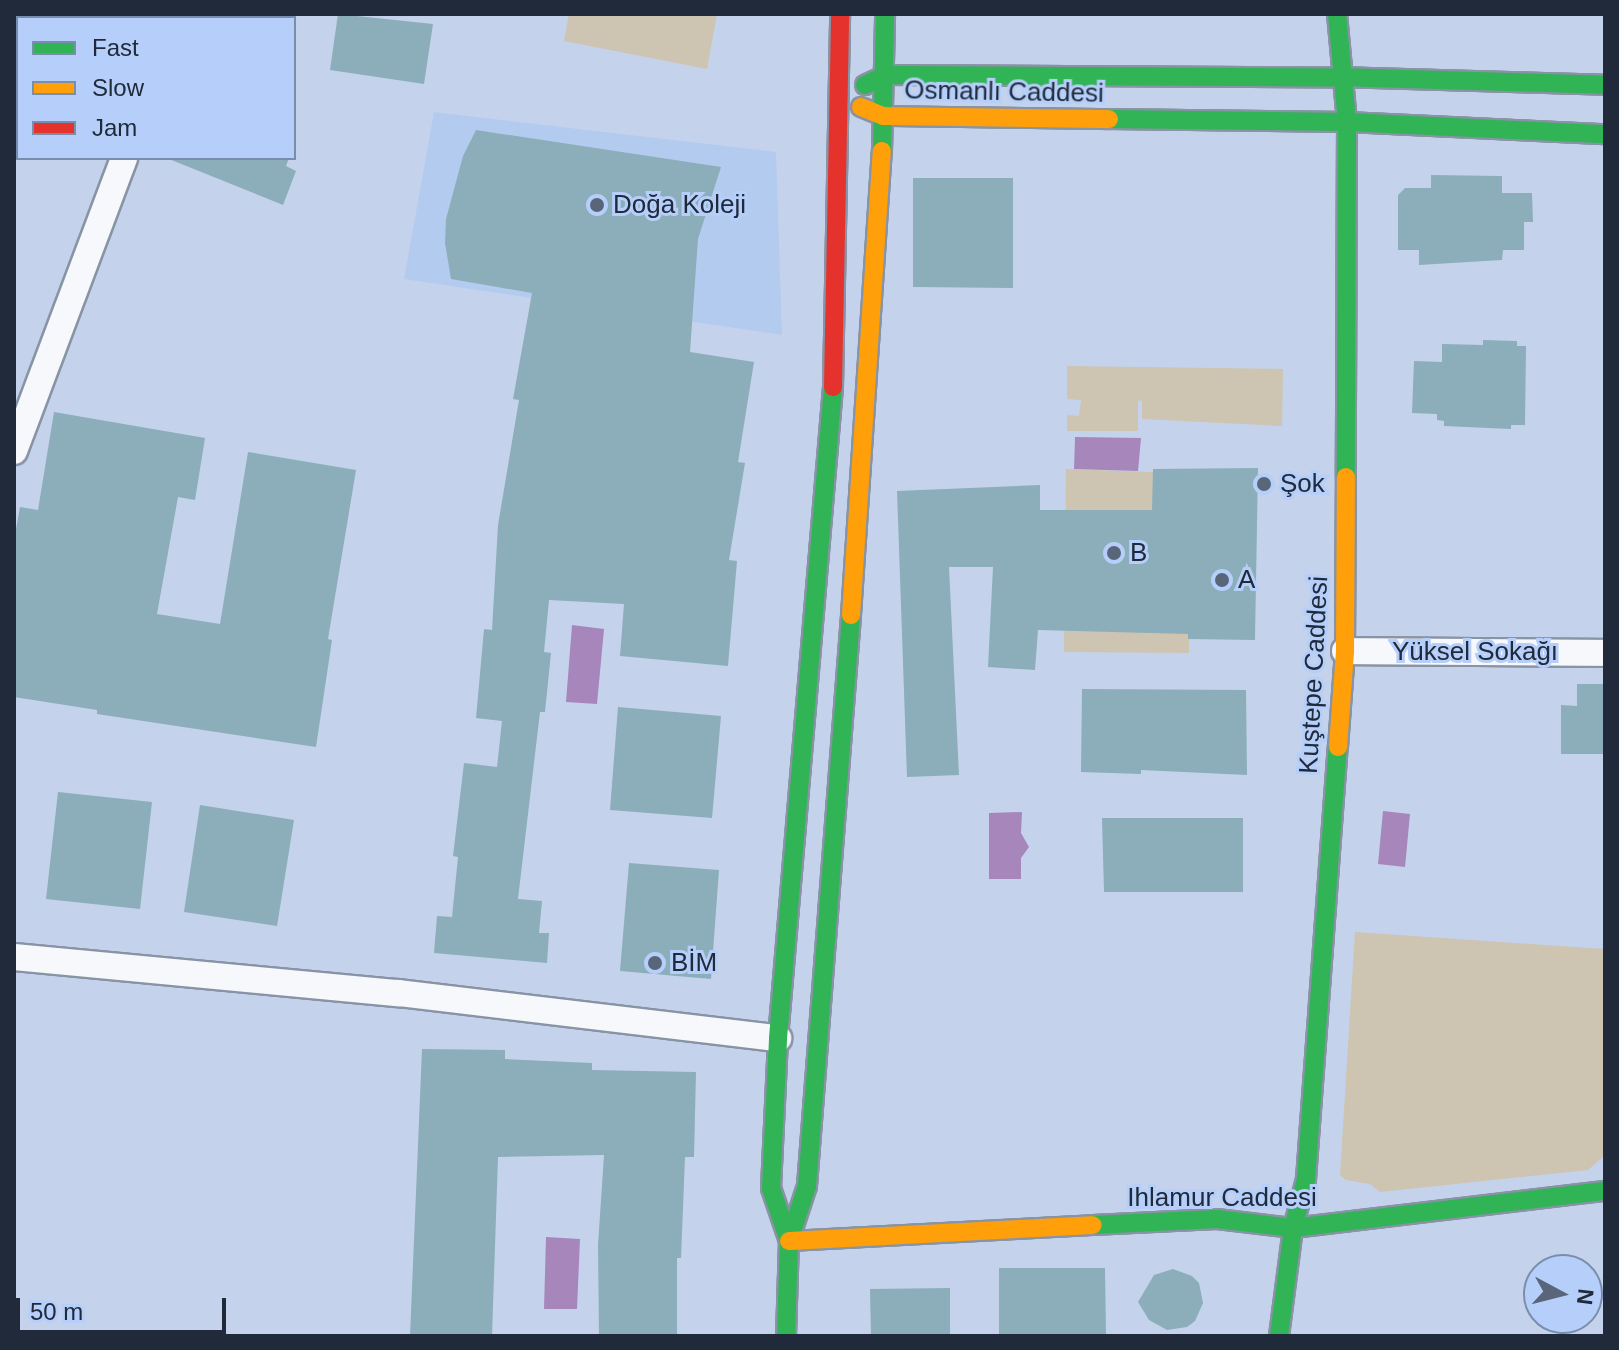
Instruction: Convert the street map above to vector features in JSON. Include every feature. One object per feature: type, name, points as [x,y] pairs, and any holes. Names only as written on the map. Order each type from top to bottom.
[{"type":"street","points":[[786,1336],[789,1241],[807,1186],[798,1038],[834,372],[840,14]]},
{"type":"street","points":[[789,1241],[771,1188],[798,1038],[870,359],[886,75],[885,14]]},
{"type":"street","name":"Kuştepe Caddesi","points":[[1279,1336],[1293,1228],[1306,1179],[1345,651],[1347,122],[1337,14]]},
{"type":"street","name":"Osmanlı Caddesi","points":[[841,97],[886,75],[1341,77],[1605,85]]},
{"type":"street","name":"Osmanlı Caddesi","points":[[841,97],[883,116],[1347,122],[1605,134]]},
{"type":"street","points":[[14,451],[123,160]]},
{"type":"street","name":"Yüksel Sokağı","points":[[1345,651],[1605,653]]},
{"type":"street","points":[[14,957],[398,993],[798,1038]]},
{"type":"street","name":"Ihlamur Caddesi","points":[[789,1241],[1217,1219],[1293,1228],[1605,1191]]},
{"type":"shaded area","points":[[569,14],[717,14],[707,69],[564,41]]},
{"type":"shaded area","name":"Doğa Koleji","points":[[434,112],[776,152],[782,335],[404,279]]},
{"type":"shaded area","points":[[1067,366],[1283,369],[1282,426],[1142,419],[1142,400],[1138,401],[1138,431],[1067,431],[1067,415],[1079,416],[1081,400],[1067,399]]},
{"type":"shaded area","points":[[1075,437],[1141,438],[1138,471],[1074,469]]},
{"type":"shaded area","points":[[1066,469],[1153,472],[1191,469],[1189,653],[1064,652]]},
{"type":"shaded area","points":[[572,625],[604,629],[597,704],[566,702]]},
{"type":"shaded area","points":[[1383,811],[1410,814],[1405,867],[1378,864]]},
{"type":"shaded area","points":[[1022,812],[1021,833],[1029,847],[1021,858],[1021,879],[989,879],[989,813]]},
{"type":"shaded area","points":[[1355,932],[1605,949],[1605,1155],[1588,1170],[1380,1192],[1370,1184],[1346,1180],[1340,1175]]},
{"type":"shaded area","points":[[546,1237],[580,1239],[577,1309],[544,1309]]},
{"type":"building","points":[[338,14],[433,24],[424,84],[330,70]]},
{"type":"building","points":[[476,130],[721,167],[698,239],[690,352],[754,362],[738,462],[745,463],[729,560],[737,561],[728,666],[620,656],[624,604],[549,600],[544,652],[551,653],[545,712],[540,712],[518,899],[542,901],[539,933],[549,933],[547,963],[434,953],[437,916],[452,917],[458,857],[453,856],[464,763],[497,767],[502,721],[476,718],[484,629],[492,630],[498,525],[519,400],[513,399],[532,293],[451,279],[445,243],[446,219],[463,156]]},
{"type":"building","points":[[171,160],[288,160],[286,166],[296,171],[283,205]]},
{"type":"building","points":[[1431,175],[1502,176],[1502,193],[1532,193],[1533,222],[1524,222],[1524,250],[1503,250],[1502,260],[1419,265],[1419,250],[1398,250],[1398,195],[1405,188],[1431,188]]},
{"type":"building","points":[[913,178],[1013,178],[1013,288],[913,287]]},
{"type":"building","points":[[1483,340],[1517,341],[1517,346],[1526,346],[1525,425],[1511,425],[1511,429],[1444,426],[1444,421],[1437,420],[1437,414],[1412,413],[1414,361],[1442,362],[1442,344],[1483,345]]},
{"type":"building","points":[[54,412],[205,438],[195,500],[178,497],[157,614],[220,624],[248,452],[356,470],[328,639],[332,640],[316,747],[97,714],[97,710],[14,697],[14,540],[20,507],[38,510]]},
{"type":"building","points":[[1258,468],[1255,640],[1188,639],[1188,634],[1038,630],[1035,670],[988,667],[993,567],[949,567],[959,775],[907,777],[897,491],[1040,485],[1040,510],[1152,510],[1153,469]]},
{"type":"building","points":[[1577,684],[1605,684],[1605,754],[1561,754],[1561,705],[1577,706]]},
{"type":"building","points":[[1082,689],[1246,690],[1247,775],[1141,770],[1141,774],[1081,772]]},
{"type":"building","points":[[618,707],[721,716],[712,818],[610,810]]},
{"type":"building","points":[[58,792],[152,802],[140,909],[46,899]]},
{"type":"building","points":[[200,805],[294,820],[277,926],[184,912]]},
{"type":"building","points":[[1102,818],[1243,818],[1243,892],[1104,892]]},
{"type":"building","points":[[629,863],[719,870],[711,979],[620,971]]},
{"type":"building","points":[[422,1049],[505,1050],[505,1059],[592,1063],[592,1070],[696,1072],[694,1157],[685,1157],[681,1258],[677,1258],[677,1336],[599,1336],[598,1245],[604,1155],[498,1157],[492,1336],[410,1336]]},
{"type":"building","points":[[999,1268],[1105,1268],[1106,1336],[999,1336]]},
{"type":"building","points":[[1173,1269],[1192,1276],[1199,1283],[1203,1303],[1195,1321],[1187,1327],[1167,1330],[1149,1320],[1138,1302],[1154,1275]]},
{"type":"building","points":[[950,1288],[950,1336],[871,1336],[870,1289]]},
{"type":"traffic: fast","points":[[882,151],[885,14]]},
{"type":"traffic: fast","points":[[1337,14],[1347,122],[1346,477]]},
{"type":"traffic: fast","points":[[865,85],[886,75],[1341,77],[1605,85]]},
{"type":"traffic: fast","points":[[1109,119],[1347,122],[1605,134]]},
{"type":"traffic: fast","points":[[789,1241],[771,1188],[778,1038],[833,387]]},
{"type":"traffic: fast","points":[[786,1336],[789,1241],[807,1186],[851,615]]},
{"type":"traffic: fast","points":[[1279,1336],[1293,1228],[1306,1179],[1338,747]]},
{"type":"traffic: fast","points":[[1093,1225],[1217,1219],[1293,1228],[1605,1191]]},
{"type":"traffic: slow","points":[[861,107],[883,116],[1109,119]]},
{"type":"traffic: slow","points":[[851,615],[882,151]]},
{"type":"traffic: slow","points":[[1338,747],[1345,651],[1346,477]]},
{"type":"traffic: slow","points":[[789,1241],[1093,1225]]},
{"type":"traffic: jam","points":[[833,387],[840,14]]},
{"type":"place","name":"Doğa Koleji","points":[[597,205]]},
{"type":"place","name":"Şok","points":[[1264,484]]},
{"type":"place","name":"B","points":[[1114,553]]},
{"type":"place","name":"A","points":[[1222,580]]},
{"type":"place","name":"BİM","points":[[655,963]]}]
